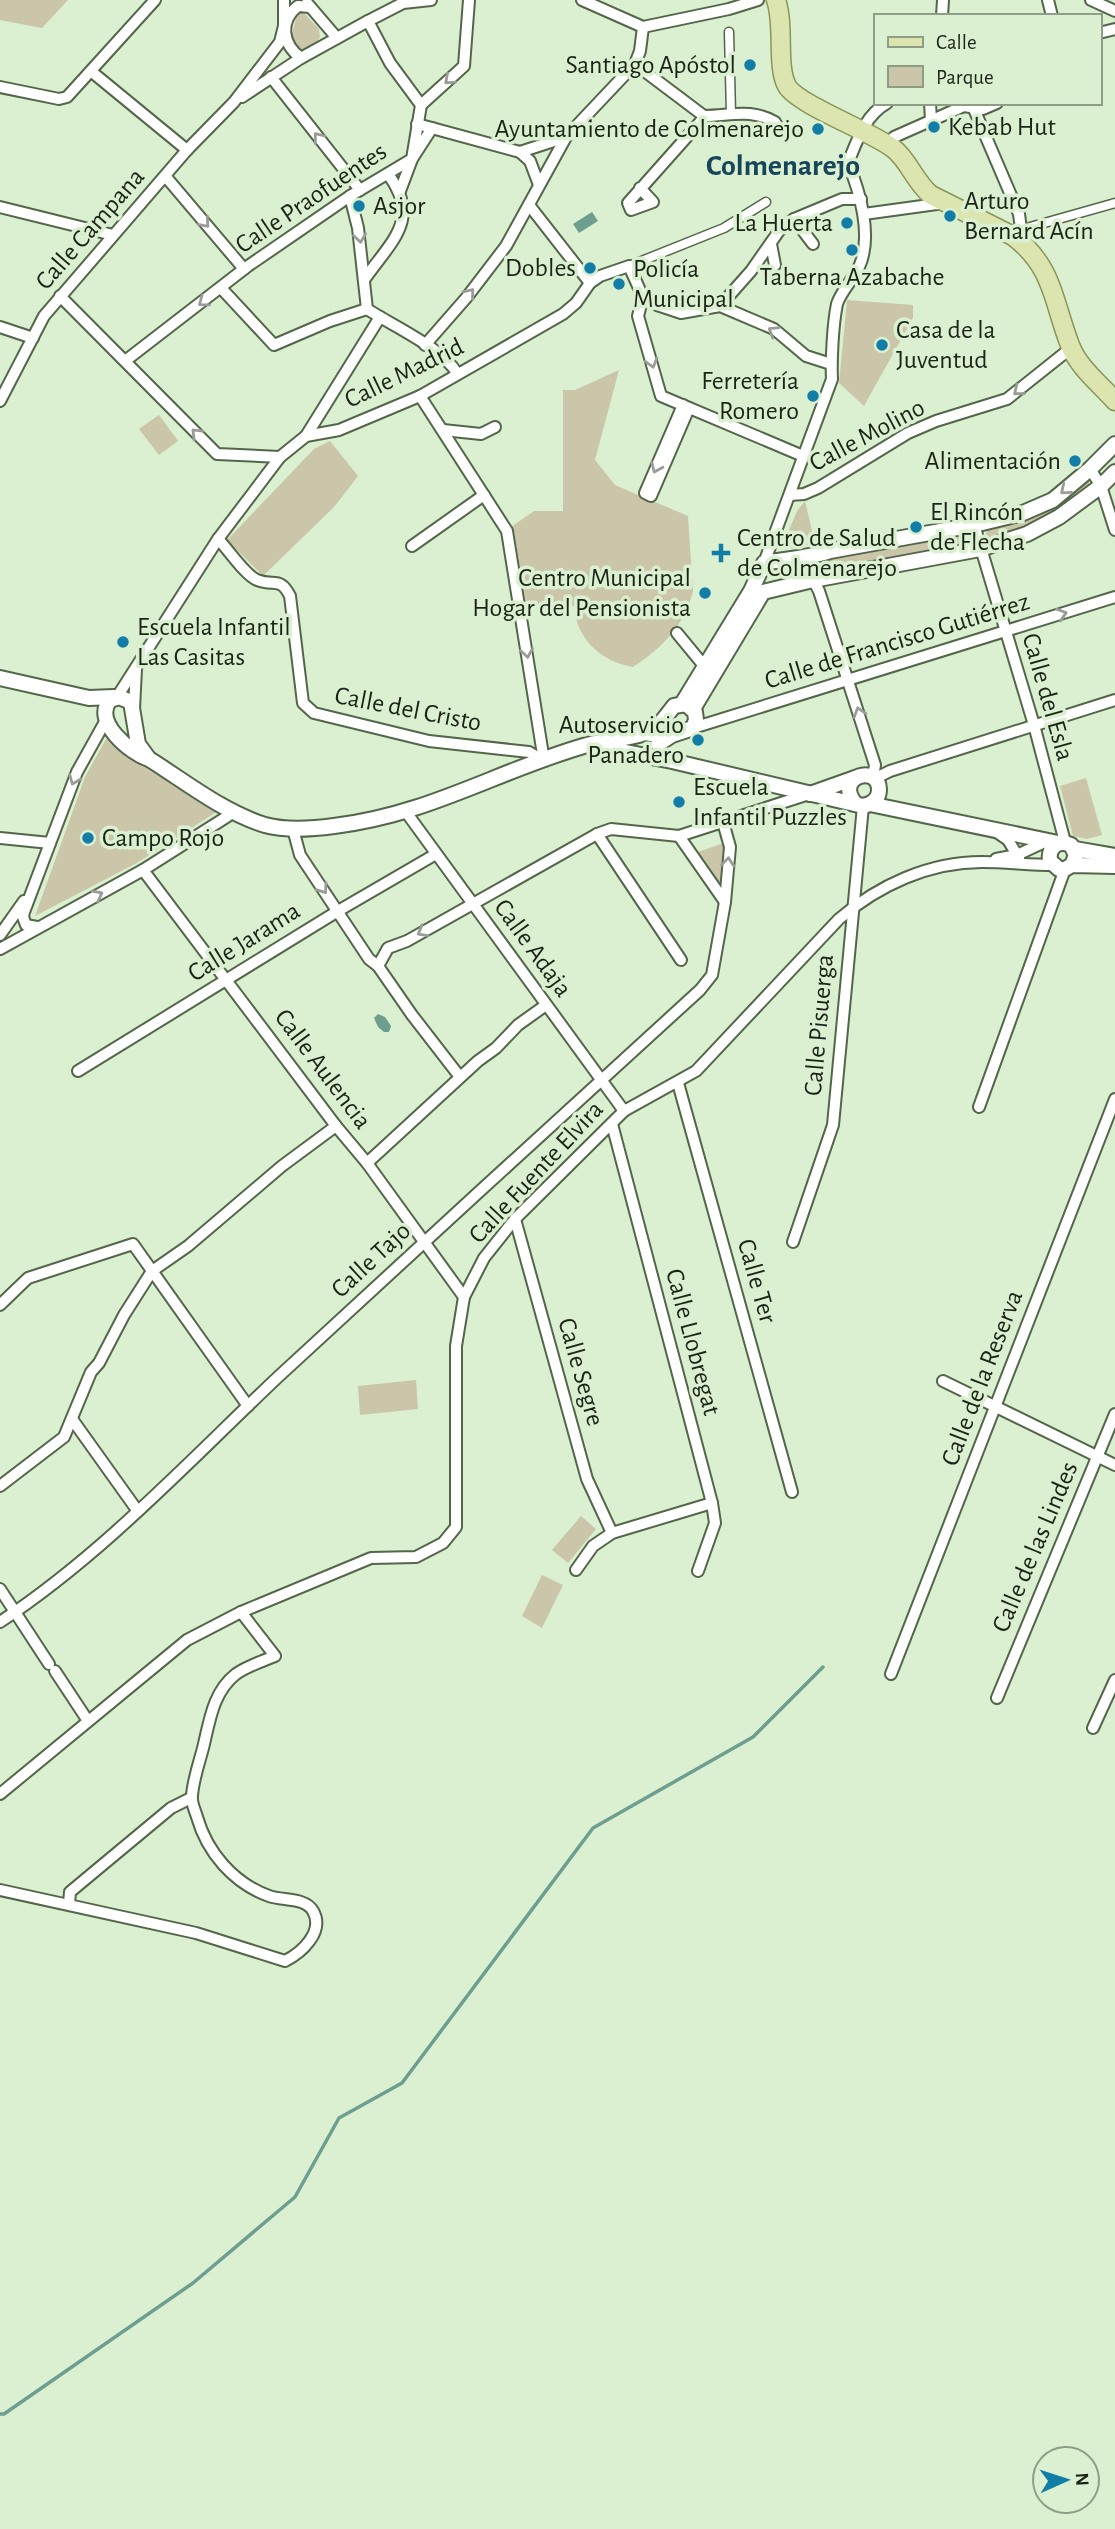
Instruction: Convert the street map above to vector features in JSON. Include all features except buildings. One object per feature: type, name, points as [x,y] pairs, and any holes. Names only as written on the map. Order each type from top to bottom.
[{"type":"main road","points":[[776,0],[781,23],[784,76],[788,86],[803,99],[888,145],[901,156],[921,187],[943,203],[1004,231],[1027,235],[1056,298],[1071,348],[1086,370],[1115,401]]},
{"type":"main road","points":[[1086,370],[1115,389]]},
{"type":"street","points":[[0,88],[59,99],[67,97],[155,0]]},
{"type":"street","points":[[284,0],[284,26],[288,46],[301,58]]},
{"type":"street","points":[[234,103],[301,58],[368,21],[404,3],[431,0]]},
{"type":"street","points":[[368,21],[390,63],[421,105],[464,66],[469,0]]},
{"type":"street","points":[[582,0],[643,27],[729,9],[758,0]]},
{"type":"street","points":[[1091,0],[1115,11]]},
{"type":"street","points":[[234,103],[280,42],[290,12],[298,6],[307,4],[337,38]]},
{"type":"street","points":[[425,345],[467,297],[506,246],[566,137],[635,64],[640,51],[643,27]]},
{"type":"street","points":[[729,32],[731,114]]},
{"type":"street","points":[[635,64],[704,116],[749,113],[764,116],[787,132]]},
{"type":"street","points":[[92,72],[187,150]]},
{"type":"street","points":[[271,77],[360,190]]},
{"type":"street","name":"Calle Campana","points":[[0,401],[44,316],[187,150],[234,103]]},
{"type":"street","name":"Calle Praofuentes","points":[[125,361],[244,269],[350,196],[412,159],[421,105]]},
{"type":"street","points":[[688,706],[705,667],[751,591],[763,565],[827,397],[832,379],[838,302],[862,257],[864,214],[848,163],[861,130],[884,105]]},
{"type":"street","points":[[930,105],[931,120]]},
{"type":"street","points":[[888,145],[894,137],[964,106],[983,109],[992,105]]},
{"type":"street","points":[[974,106],[1027,235],[1115,203]]},
{"type":"street","points":[[640,188],[704,116]]},
{"type":"street","points":[[417,124],[520,152],[530,161],[539,185]]},
{"type":"street","points":[[400,191],[412,159],[432,128]]},
{"type":"street","points":[[520,152],[566,137]]},
{"type":"street","points":[[364,280],[397,233],[405,212],[400,191],[388,174]]},
{"type":"street","points":[[166,177],[244,269]]},
{"type":"street","points":[[917,206],[921,187]]},
{"type":"street","points":[[350,196],[359,228],[367,309]]},
{"type":"street","points":[[720,306],[751,271],[779,231],[794,219],[842,199],[861,199]]},
{"type":"street","name":"Calle Madrid","points":[[116,697],[218,539],[280,457],[306,436],[339,430],[420,396],[563,314],[600,276],[724,228],[766,202]]},
{"type":"street","points":[[864,214],[943,203]]},
{"type":"street","points":[[529,205],[590,284]]},
{"type":"street","points":[[0,207],[113,235]]},
{"type":"street","points":[[794,219],[813,244]]},
{"type":"street","points":[[771,244],[775,265]]},
{"type":"street","points":[[629,266],[643,297],[657,305],[681,313],[720,306],[774,329],[806,356],[831,365]]},
{"type":"street","points":[[222,288],[274,345],[330,321],[367,309],[425,345],[457,373]]},
{"type":"street","points":[[60,296],[217,454],[280,457]]},
{"type":"street","points":[[643,297],[638,316],[661,396],[803,456]]},
{"type":"street","points":[[306,436],[380,317]]},
{"type":"street","points":[[0,327],[33,338]]},
{"type":"street","name":"Calle Molino","points":[[790,495],[804,494],[818,488],[908,433],[936,421],[1007,399],[1071,348]]},
{"type":"street","points":[[420,396],[507,531],[544,761]]},
{"type":"street","points":[[686,407],[651,496],[645,493],[686,407]]},
{"type":"street","points":[[443,430],[481,434],[495,427]]},
{"type":"street","points":[[763,565],[800,556],[810,558],[830,551],[974,525],[1023,513],[1053,500],[1115,444]]},
{"type":"street","points":[[1090,469],[1101,486],[1115,530]]},
{"type":"street","points":[[649,746],[671,709],[688,706],[758,596],[769,589],[980,548],[1027,534],[1059,517],[1101,486],[1115,472]]},
{"type":"street","points":[[412,546],[484,495]]},
{"type":"street","name":"Calle del Esla","points":[[974,525],[1034,725],[1062,844]]},
{"type":"street","name":"Calle del Cristo","points":[[218,539],[254,579],[285,586],[290,596],[303,703],[314,713],[429,741],[529,752],[544,761]]},
{"type":"street","points":[[810,558],[813,580],[849,680],[875,765],[876,800],[862,804]]},
{"type":"street","points":[[763,565],[762,582],[769,589]]},
{"type":"street","name":"Calle de Francisco Gutiérrez","points":[[687,730],[1115,597]]},
{"type":"street","points":[[677,633],[705,667]]},
{"type":"street","name":"Calle Madrid","points":[[134,716],[136,667]]},
{"type":"street","points":[[0,678],[89,698],[116,697],[129,700],[138,744],[149,759]]},
{"type":"street","points":[[38,927],[28,926],[23,918],[31,890],[77,772],[107,721],[106,704],[116,697]]},
{"type":"street","points":[[89,698],[101,707],[107,721],[125,744],[141,756],[232,810],[266,825],[293,829],[360,823],[406,812],[588,744],[649,746],[687,730],[696,720],[688,706]]},
{"type":"street","points":[[875,781],[890,771],[1115,700]]},
{"type":"street","points":[[107,721],[121,731],[129,729],[134,716]]},
{"type":"street","points":[[668,716],[673,729],[687,730]]},
{"type":"street","points":[[588,744],[649,746],[672,761],[809,794],[990,828],[1114,858]]},
{"type":"street","points":[[378,966],[388,948],[407,941],[597,834],[611,829],[679,836],[867,775],[904,811]]},
{"type":"street","points":[[855,778],[849,790],[862,804]]},
{"type":"street","name":"Calle Pisuerga","points":[[793,1242],[832,1125],[862,804]]},
{"type":"street","points":[[0,949],[144,870],[228,816],[232,810]]},
{"type":"street","name":"Calle Adaja","points":[[406,812],[624,1111]]},
{"type":"street","name":"Calle Tajo","points":[[0,1622],[61,1578],[137,1510],[424,1241],[701,990],[712,975],[725,902],[730,847],[723,822]]},
{"type":"street","points":[[990,828],[1008,840],[1024,865]]},
{"type":"street","points":[[293,829],[300,855],[369,959],[378,966],[460,1077]]},
{"type":"street","points":[[597,834],[681,960]]},
{"type":"street","points":[[679,836],[725,902]]},
{"type":"street","points":[[0,838],[50,843]]},
{"type":"street","points":[[983,862],[1062,844]]},
{"type":"street","points":[[979,1107],[1063,867],[1076,861],[1062,844]]},
{"type":"street","points":[[1062,844],[1050,850],[1050,861],[1063,867],[1114,858]]},
{"type":"street","name":"Calle Jarama","points":[[78,1071],[436,853]]},
{"type":"street","name":"Calle Fuente Elvira","points":[[241,1612],[371,1558],[416,1557],[443,1543],[456,1527],[456,1346],[464,1297],[484,1258],[515,1219],[624,1111],[696,1071],[839,919],[853,907],[891,884],[930,868],[945,865],[983,862],[1063,867]]},
{"type":"street","name":"Calle Aulencia","points":[[144,870],[336,1126],[367,1163],[464,1297]]},
{"type":"street","points":[[0,935],[31,890]]},
{"type":"street","points":[[367,1163],[460,1077],[496,1048],[518,1025],[546,1005]]},
{"type":"street","name":"Calle Ter","points":[[678,1083],[792,1492]]},
{"type":"street","name":"Calle de la Reserva","points":[[891,1674],[1115,1099]]},
{"type":"street","name":"Calle Llobregat","points":[[612,1124],[712,1503],[715,1523],[698,1571]]},
{"type":"street","points":[[0,1486],[64,1437],[92,1373],[152,1271],[188,1246],[282,1166],[336,1126]]},
{"type":"street","name":"Calle Segre","points":[[515,1219],[587,1479],[612,1533]]},
{"type":"street","points":[[0,1304],[28,1279],[133,1244],[248,1406]]},
{"type":"street","points":[[943,1381],[1115,1465]]},
{"type":"street","name":"Calle de las Lindes","points":[[997,1698],[1115,1414]]},
{"type":"street","points":[[72,1419],[137,1510]]},
{"type":"street","points":[[576,1570],[593,1546],[612,1533],[712,1503]]},
{"type":"street","points":[[0,1589],[88,1721]]},
{"type":"street","points":[[0,1794],[187,1640],[241,1612],[275,1656],[237,1673],[215,1698],[191,1798],[201,1832],[213,1853],[229,1871],[251,1888],[270,1897],[304,1903],[313,1912],[316,1925],[312,1937],[298,1955],[285,1962],[196,1933],[0,1890]]},
{"type":"street","points":[[1093,1728],[1115,1680]]},
{"type":"street","points":[[69,1904],[70,1892],[171,1808],[191,1798]]},
{"type":"green space","points":[[0,0],[68,0],[42,28],[0,20]]},
{"type":"green space","points":[[303,12],[319,29],[320,37],[316,43],[300,51],[293,46],[292,34],[297,14]]},
{"type":"green space","points":[[847,300],[913,305],[913,318],[864,406],[839,383]]},
{"type":"green space","points":[[619,370],[595,460],[615,485],[688,516],[693,591],[678,625],[662,644],[633,667],[611,660],[593,647],[580,629],[574,606],[527,609],[514,531],[511,527],[534,511],[563,511],[563,390],[575,390]]},
{"type":"green space","points":[[159,415],[178,441],[159,455],[139,429]]},
{"type":"green space","points":[[330,441],[358,476],[335,506],[263,576],[227,540],[314,449]]},
{"type":"green space","points":[[1089,481],[1089,486],[1043,516],[992,539],[986,535],[990,527],[1055,505]]},
{"type":"green space","points":[[805,501],[815,544],[781,549],[797,511]]},
{"type":"green space","points":[[966,533],[970,540],[966,546],[824,572],[819,567],[821,560]]},
{"type":"green space","points":[[799,564],[805,569],[800,576],[774,581],[768,576],[771,569]]},
{"type":"green space","points":[[110,738],[148,770],[218,811],[135,864],[35,916],[85,777],[106,739]]},
{"type":"green space","points":[[1086,778],[1102,835],[1087,839],[1073,836],[1060,786]]},
{"type":"green space","points":[[724,843],[720,883],[698,852]]},
{"type":"green space","points":[[416,1380],[418,1409],[360,1415],[358,1386]]},
{"type":"green space","points":[[581,1516],[596,1529],[568,1563],[552,1550]]},
{"type":"green space","points":[[542,1575],[563,1585],[542,1628],[522,1616]]},
{"type":"water","points":[[592,212],[598,221],[579,233],[573,224]]},
{"type":"water","points":[[378,1014],[385,1017],[391,1026],[389,1032],[378,1027],[374,1018]]},
{"type":"waterway","points":[[0,2414],[4,2414],[193,2283],[295,2197],[339,2118],[402,2083],[593,1828],[753,1737],[823,1667]]},
{"type":"place","name":"Santiago Apóstol","points":[[750,65]]},
{"type":"place","name":"Kebab Hut","points":[[934,127]]},
{"type":"place","name":"Ayuntamiento de Colmenarejo","points":[[818,129]]},
{"type":"place","name":"Asjor","points":[[359,206]]},
{"type":"place","name":"Arturo Bernard Acín","points":[[950,216]]},
{"type":"place","name":"La Huerta","points":[[847,223]]},
{"type":"place","name":"Taberna Azabache","points":[[852,250]]},
{"type":"place","name":"Dobles","points":[[590,268]]},
{"type":"place","name":"Policía Municipal","points":[[619,284]]},
{"type":"place","name":"Casa de la Juventud","points":[[882,345]]},
{"type":"place","name":"Ferretería Romero","points":[[813,396]]},
{"type":"place","name":"Alimentación","points":[[1075,461]]},
{"type":"place","name":"El Rincón de Flecha","points":[[916,527]]},
{"type":"place","name":"Centro de Salud de Colmenarejo","points":[[721,553]]},
{"type":"place","name":"Centro Municipal Hogar del Pensionista","points":[[705,593]]},
{"type":"place","name":"Escuela Infantil Las Casitas","points":[[123,642]]},
{"type":"place","name":"Autoservicio Panadero","points":[[698,740]]},
{"type":"place","name":"Escuela Infantil Puzzles","points":[[679,802]]},
{"type":"place","name":"Campo Rojo","points":[[88,838]]},
{"type":"district","name":"Colmenarejo","points":[[783,166]]}]
